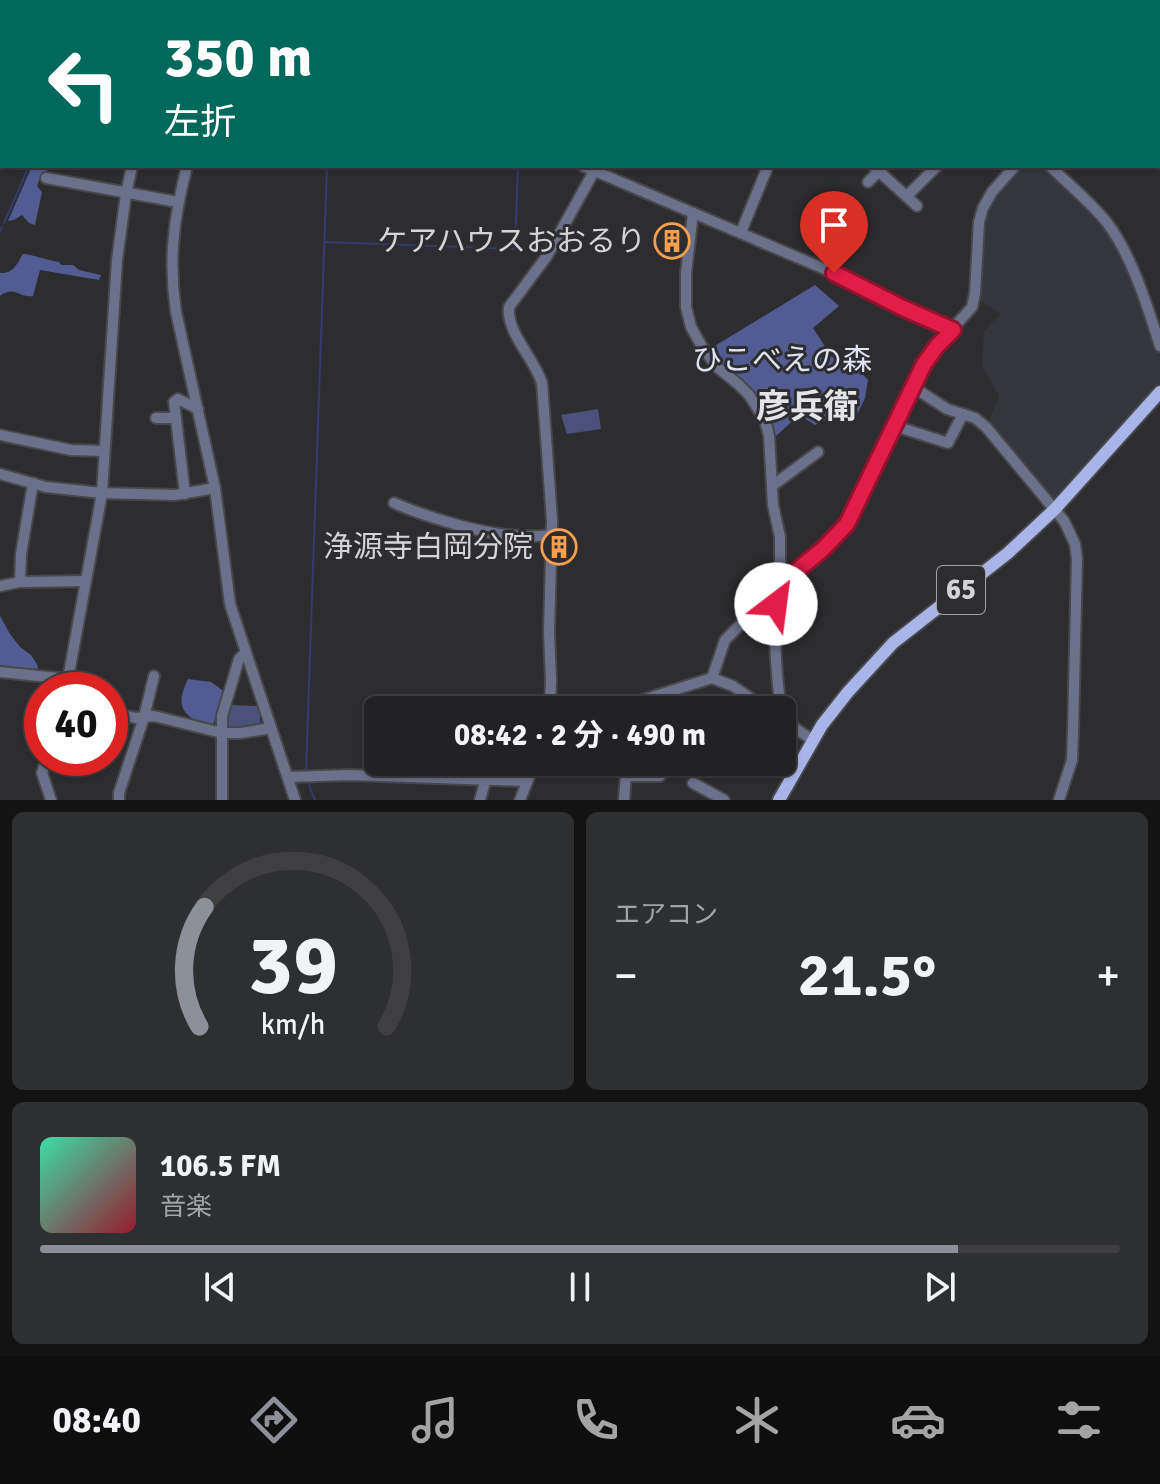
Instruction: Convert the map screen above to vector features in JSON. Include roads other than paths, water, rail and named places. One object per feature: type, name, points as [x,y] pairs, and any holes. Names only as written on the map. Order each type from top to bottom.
[{"type":"main road","name":"65","points":[[779,800],[834,709],[880,655],[1008,553],[1055,509],[1160,392]]},
{"type":"street","points":[[68,672],[102,493],[115,289],[132,168]]},
{"type":"street","points":[[186,168],[173,231],[173,288],[179,324],[215,488],[230,604],[295,800]]},
{"type":"street","points":[[741,232],[767,168]]},
{"type":"street","points":[[868,182],[879,168],[917,206]]},
{"type":"street","points":[[907,196],[935,168]]},
{"type":"street","points":[[712,678],[725,640],[847,524],[931,355],[972,307],[979,222],[983,208],[992,192],[1013,168]]},
{"type":"street","points":[[1052,168],[1108,224],[1125,255],[1160,346]]},
{"type":"street","points":[[550,696],[552,535],[542,383],[508,316],[509,307],[547,256],[596,169],[834,273],[953,330]]},
{"type":"street","points":[[46,178],[178,202]]},
{"type":"street","points":[[693,213],[686,273],[686,307],[691,327],[717,367],[749,395],[765,420],[769,436],[773,505],[780,537],[781,586],[775,618],[779,696]]},
{"type":"street","points":[[913,387],[947,409],[975,418],[986,427],[1055,509],[1070,532],[1077,559],[1072,760],[1059,800]]},
{"type":"street","points":[[185,494],[174,402],[178,399],[198,409]]},
{"type":"street","points":[[895,426],[948,443],[963,414]]},
{"type":"street","points":[[156,418],[176,418]]},
{"type":"street","points":[[0,435],[71,450],[103,451]]},
{"type":"street","points":[[772,486],[818,452]]},
{"type":"street","points":[[0,474],[70,491],[175,495],[215,488]]},
{"type":"street","points":[[20,582],[21,554],[33,483]]},
{"type":"street","points":[[394,503],[486,531],[519,536],[552,535]]},
{"type":"street","points":[[0,586],[20,582],[86,581]]},
{"type":"street","points":[[222,800],[222,716],[239,659],[245,653]]},
{"type":"street","points":[[0,672],[24,676]]},
{"type":"street","points":[[119,800],[154,676]]},
{"type":"street","points":[[662,696],[712,678],[733,686],[747,696]]},
{"type":"street","points":[[128,716],[154,716],[222,733],[271,728]]},
{"type":"street","points":[[796,729],[813,740]]},
{"type":"street","points":[[288,777],[350,775],[527,781]]},
{"type":"street","points":[[43,776],[51,800]]},
{"type":"street","points":[[520,800],[529,776]]},
{"type":"street","points":[[624,800],[626,776]]},
{"type":"street","points":[[480,800],[486,778]]},
{"type":"street","points":[[693,783],[724,800]]},
{"type":"waterway","points":[[4,223],[28,168]]},
{"type":"waterway","points":[[306,771],[327,168]]},
{"type":"waterway","points":[[325,242],[515,249],[518,168]]},
{"type":"waterway","points":[[0,232],[2,227]]},
{"type":"waterway","points":[[308,782],[315,800]]},
{"type":"place","name":"ケアハウスおおるり","points":[[672,241]]},
{"type":"place","name":"浄源寺白岡分院","points":[[559,547]]},
{"type":"district","name":"彦兵衛","points":[[807,407]]},
{"type":"park label","name":"ひこべえの森","points":[[782,360]]}]
